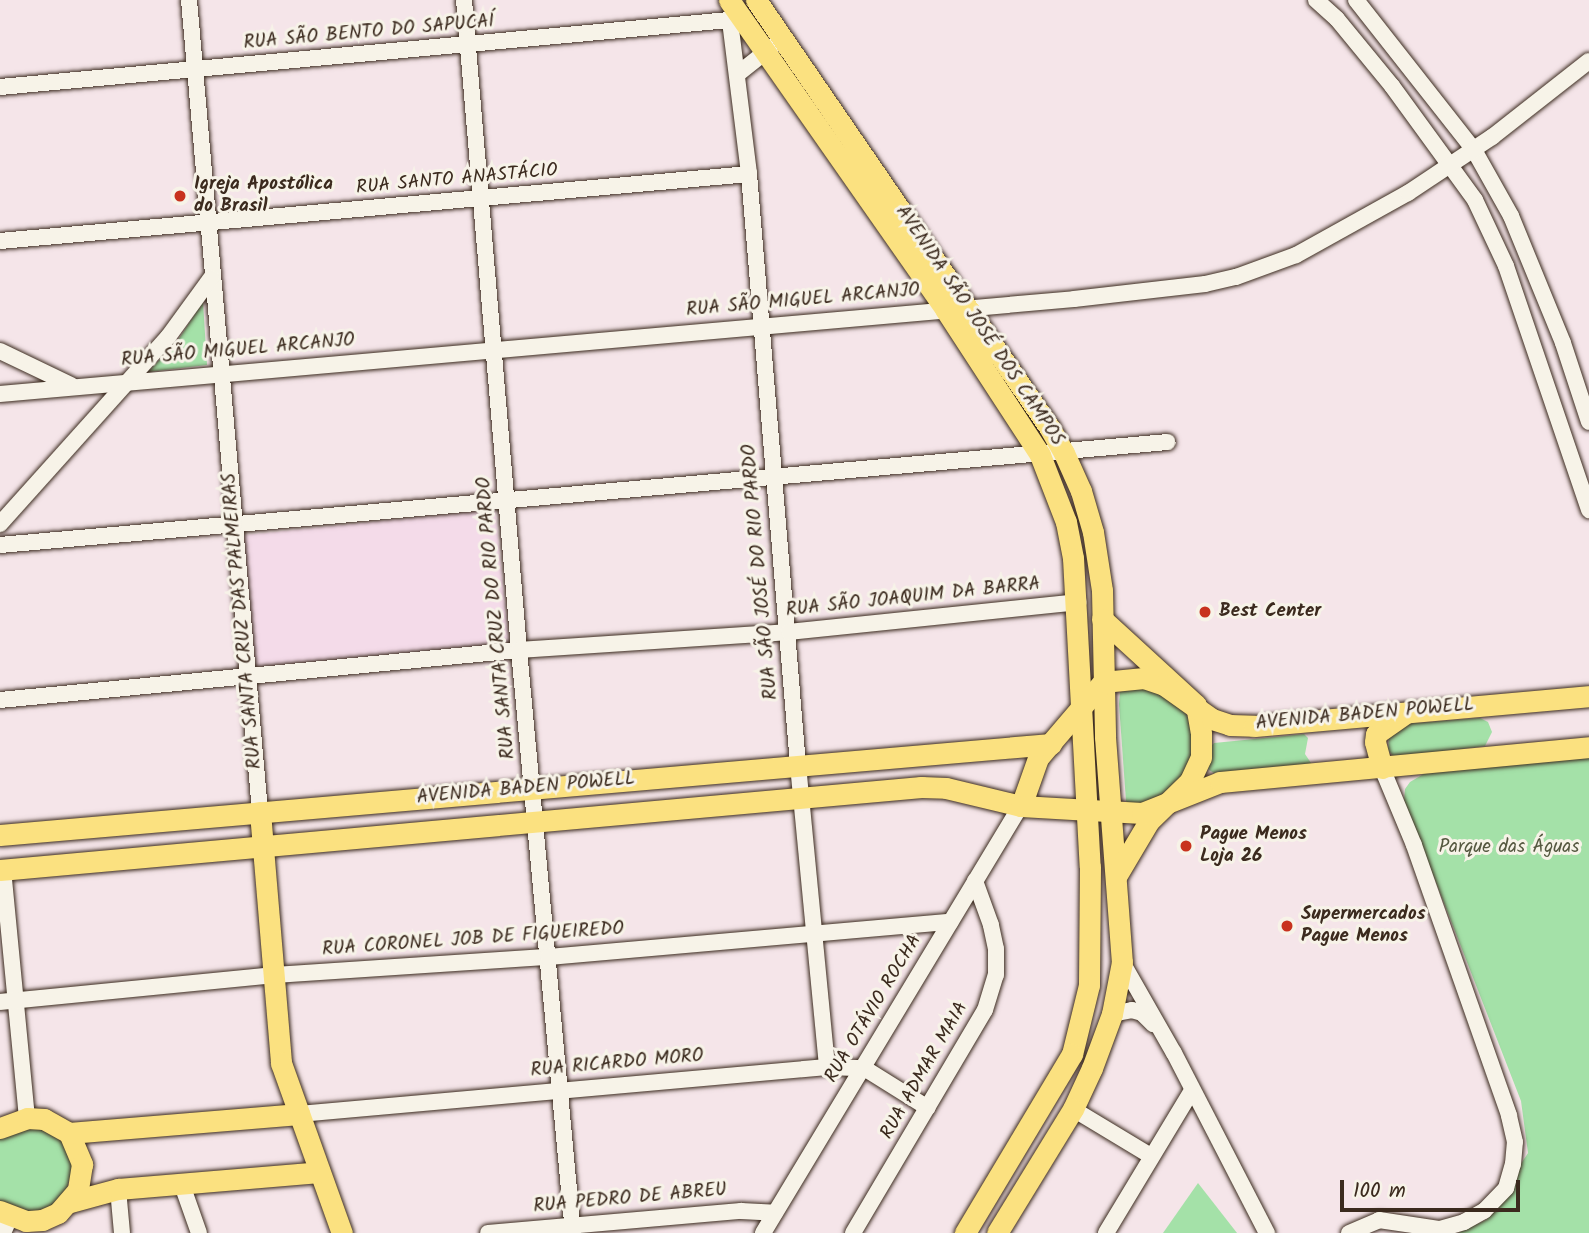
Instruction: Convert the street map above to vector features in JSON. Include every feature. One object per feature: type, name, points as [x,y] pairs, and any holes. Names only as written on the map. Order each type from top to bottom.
[{"type":"main road","name":"AVENIDA SÃO JOSÉ DOS CAMPOS","points":[[758,2],[1065,453],[1081,491],[1093,532],[1102,590],[1103,682],[1122,962],[1112,1014],[1073,1109],[997,1233]]},
{"type":"main road","name":"AVENIDA SÃO JOSÉ DOS CAMPOS","points":[[731,8],[766,53],[946,309],[1040,455],[1066,522],[1078,603],[1092,931],[1084,1015],[1072,1054],[965,1233]]},
{"type":"main road","points":[[1102,619],[1196,705],[1200,722],[1201,757],[1190,782],[1149,821],[1117,875]]},
{"type":"main road","name":"AVENIDA BADEN POWELL","points":[[1103,682],[1144,678],[1164,684],[1212,719],[1230,725],[1254,726],[1589,696]]},
{"type":"main road","points":[[1103,682],[1033,767],[1021,806],[1110,809],[1142,813],[1220,782],[1589,747]]},
{"type":"main road","points":[[1382,768],[1374,742],[1376,734],[1409,711]]},
{"type":"main road","name":"AVENIDA BADEN POWELL","points":[[0,835],[1051,744]]},
{"type":"main road","name":"AVENIDA BADEN POWELL","points":[[2,869],[802,800],[921,787],[946,788],[1021,806]]},
{"type":"main road","name":"RUA SANTA CRUZ DAS PALMEIRAS","points":[[260,812],[281,1063],[342,1233]]},
{"type":"main road","points":[[0,1128],[27,1118],[44,1119],[69,1133],[299,1114]]},
{"type":"main road","points":[[4,1221],[42,1220],[58,1213],[70,1202],[78,1191],[82,1164],[69,1133]]},
{"type":"main road","points":[[1021,1142],[1028,1153],[1042,1158]]},
{"type":"main road","points":[[70,1202],[118,1189],[319,1172]]},
{"type":"main road","points":[[1002,1174],[1014,1177],[1024,1189]]},
{"type":"street","name":"RUA SANTA CRUZ DAS PALMEIRAS","points":[[189,0],[211,278],[222,373],[233,525],[260,812]]},
{"type":"street","name":"RUA SANTA CRUZ DO RIO PARDO","points":[[464,0],[519,650],[573,1229]]},
{"type":"street","points":[[1316,0],[1337,19],[1392,86],[1475,200],[1506,266],[1588,504]]},
{"type":"street","points":[[1356,0],[1474,150],[1511,216],[1563,343],[1587,417],[1589,439]]},
{"type":"street","name":"RUA SÃO BENTO DO SAPUCAÍ","points":[[0,87],[468,46],[731,8]]},
{"type":"street","name":"RUA SÃO JOSÉ DO RIO PARDO","points":[[731,8],[750,174],[773,476],[827,1067]]},
{"type":"street","points":[[739,73],[782,38]]},
{"type":"street","name":"RUA SÃO MIGUEL ARCANJO","points":[[0,394],[1074,299],[1236,277],[1296,255],[1451,167],[1589,61]]},
{"type":"street","name":"RUA SANTO ANASTÁCIO","points":[[0,241],[750,174]]},
{"type":"street","points":[[0,524],[184,319],[211,278]]},
{"type":"street","points":[[0,351],[73,387]]},
{"type":"street","points":[[1563,435],[1575,456],[1583,462],[1589,461]]},
{"type":"street","points":[[0,545],[1167,442]]},
{"type":"street","name":"RUA SÃO JOAQUIM DA BARRA","points":[[0,700],[519,650],[789,632],[1078,603]]},
{"type":"street","points":[[1349,1233],[1379,1220],[1440,1228],[1464,1222],[1484,1210],[1506,1188],[1513,1164],[1514,1142],[1509,1115],[1414,845],[1382,768]]},
{"type":"street","name":"RUA OTÁVIO ROCHA","points":[[763,1233],[1021,806]]},
{"type":"street","points":[[0,823],[0,835]]},
{"type":"street","points":[[2,869],[8,1001],[27,1118]]},
{"type":"street","name":"RUA ADMAR MAIA","points":[[858,1231],[985,1010],[996,975],[991,925],[975,881]]},
{"type":"street","name":"RUA CORONEL JOB DE FIGUEIREDO","points":[[8,1001],[275,975],[548,957],[950,922]]},
{"type":"street","points":[[1122,962],[1174,1054],[1267,1233]]},
{"type":"street","points":[[1112,1014],[1132,1010],[1142,1013],[1174,1054]]},
{"type":"street","name":"RUA RICARDO MORO","points":[[299,1114],[827,1067],[864,1068]]},
{"type":"street","points":[[864,1068],[928,1108]]},
{"type":"street","points":[[1106,1233],[1192,1092]]},
{"type":"street","points":[[1073,1109],[1151,1156]]},
{"type":"street","points":[[181,1182],[199,1233]]},
{"type":"street","points":[[118,1189],[122,1233]]},
{"type":"street","name":"RUA PEDRO DE ABREU","points":[[488,1233],[573,1229],[741,1211],[775,1213]]},
{"type":"shaded area","points":[[495,509],[509,645],[254,672],[239,536]]},
{"type":"green space","points":[[203,302],[207,365],[148,372],[178,340]]},
{"type":"green space","points":[[1129,687],[1145,687],[1177,703],[1188,717],[1195,752],[1181,783],[1147,803],[1130,805],[1126,801],[1119,704],[1120,692]]},
{"type":"green space","points":[[1480,718],[1488,722],[1492,732],[1485,746],[1395,758],[1388,750],[1389,738],[1403,724]]},
{"type":"green space","points":[[1304,734],[1308,738],[1305,754],[1315,769],[1219,776],[1209,770],[1209,748],[1214,743]]},
{"type":"green space","name":"Parque das Águas","points":[[1589,758],[1589,1233],[1458,1233],[1486,1220],[1509,1191],[1517,1170],[1528,1153],[1521,1101],[1404,800],[1405,789],[1410,782],[1427,772]]},
{"type":"green space","points":[[40,1126],[63,1141],[73,1166],[66,1192],[57,1202],[44,1210],[29,1213],[0,1201],[0,1137],[13,1129]]},
{"type":"green space","points":[[1198,1183],[1237,1233],[1163,1233]]},
{"type":"place","name":"Igreja Apostólica do Brasil","points":[[180,196]]},
{"type":"place","name":"Best Center","points":[[1205,612]]},
{"type":"place","name":"Pague Menos Loja 26","points":[[1186,846]]},
{"type":"place","name":"Supermercados Pague Menos","points":[[1287,926]]}]
